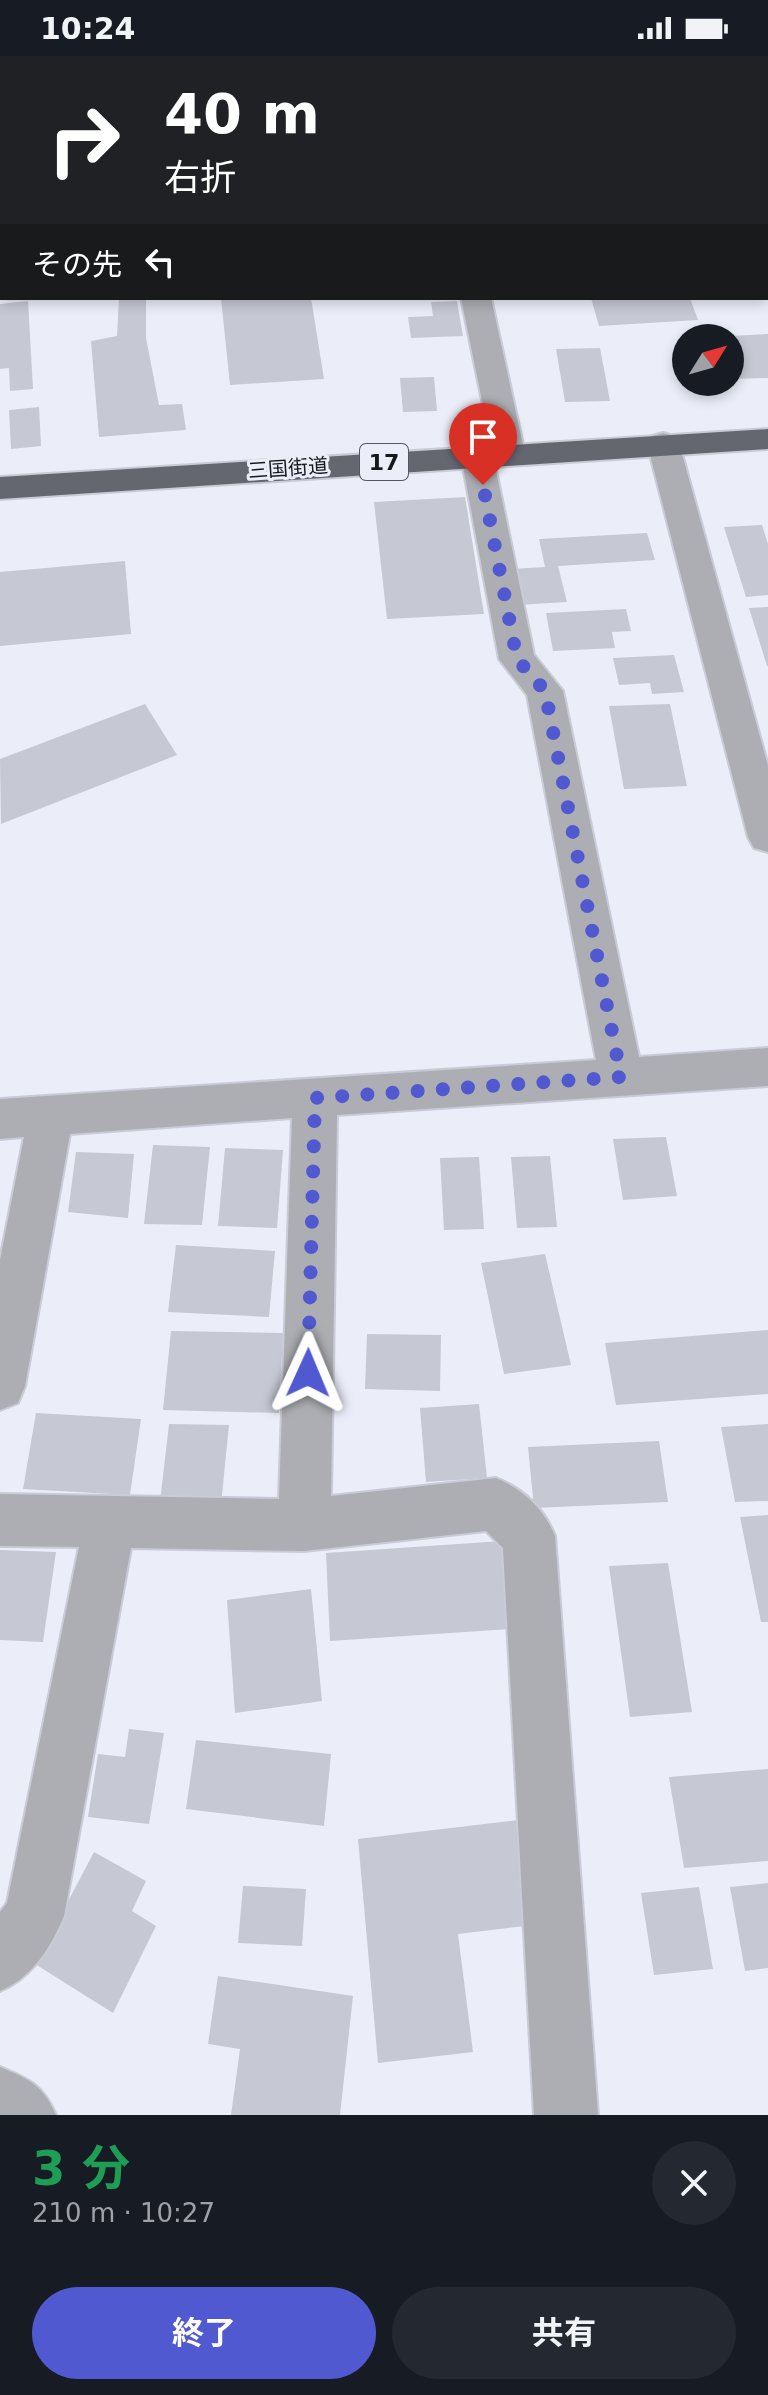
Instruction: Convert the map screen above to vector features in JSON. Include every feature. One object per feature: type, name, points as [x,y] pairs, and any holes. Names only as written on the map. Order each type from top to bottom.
[{"type":"highway","name":"三国街道","points":[[0,488],[663,443],[768,439]]},
{"type":"street","points":[[476,300],[517,659],[545,691],[621,1077]]},
{"type":"street","points":[[663,443],[768,837]]},
{"type":"street","points":[[0,1119],[768,1067]]},
{"type":"street","points":[[304,1525],[315,1098]]},
{"type":"street","points":[[0,1386],[51,1115]]},
{"type":"street","points":[[0,1520],[304,1525],[496,1504],[529,1536],[566,2115]]},
{"type":"street","points":[[0,1961],[34,1916],[110,1522]]},
{"type":"street","points":[[0,2098],[24,2115]]},
{"type":"building","points":[[119,300],[146,300],[146,338],[159,405],[182,404],[186,430],[99,437],[91,341],[117,336]]},
{"type":"building","points":[[221,300],[311,300],[324,379],[230,385]]},
{"type":"building","points":[[592,300],[691,300],[698,320],[599,326]]},
{"type":"building","points":[[28,301],[33,389],[10,391],[9,368],[0,369],[0,304]]},
{"type":"building","points":[[457,301],[463,336],[411,338],[408,317],[433,316],[431,302]]},
{"type":"building","points":[[768,334],[768,378],[744,379],[744,335]]},
{"type":"building","points":[[600,348],[610,401],[565,402],[556,349]]},
{"type":"building","points":[[434,377],[437,411],[403,412],[400,378]]},
{"type":"building","points":[[39,407],[41,446],[11,449],[9,410]]},
{"type":"building","points":[[465,497],[484,614],[387,619],[374,502]]},
{"type":"building","points":[[762,525],[768,544],[768,595],[746,597],[724,527]]},
{"type":"building","points":[[647,533],[655,560],[558,566],[567,602],[518,605],[511,569],[545,567],[539,539]]},
{"type":"building","points":[[125,561],[131,634],[0,646],[0,572]]},
{"type":"building","points":[[768,607],[768,666],[767,666],[749,608]]},
{"type":"building","points":[[626,609],[631,631],[612,632],[615,648],[553,651],[546,613]]},
{"type":"building","points":[[674,655],[684,692],[652,694],[650,683],[619,685],[613,658]]},
{"type":"building","points":[[145,704],[177,755],[1,824],[0,759]]},
{"type":"building","points":[[670,704],[687,786],[624,789],[609,706]]},
{"type":"building","points":[[666,1137],[677,1196],[623,1200],[613,1139]]},
{"type":"building","points":[[153,1145],[210,1147],[202,1225],[144,1224]]},
{"type":"building","points":[[225,1148],[283,1150],[277,1228],[218,1226]]},
{"type":"building","points":[[76,1152],[134,1154],[128,1218],[68,1212]]},
{"type":"building","points":[[550,1156],[557,1227],[517,1228],[511,1157]]},
{"type":"building","points":[[479,1157],[484,1229],[444,1230],[440,1158]]},
{"type":"building","points":[[176,1245],[275,1251],[269,1317],[168,1312]]},
{"type":"building","points":[[545,1254],[571,1365],[504,1374],[481,1263]]},
{"type":"building","points":[[768,1330],[768,1394],[616,1405],[605,1343]]},
{"type":"building","points":[[171,1331],[283,1333],[279,1413],[163,1410]]},
{"type":"building","points":[[367,1334],[441,1335],[440,1391],[365,1389]]},
{"type":"building","points":[[479,1404],[487,1478],[426,1482],[420,1408]]},
{"type":"building","points":[[36,1413],[141,1419],[130,1495],[23,1489]]},
{"type":"building","points":[[169,1424],[229,1425],[221,1505],[160,1502]]},
{"type":"building","points":[[768,1424],[768,1501],[735,1502],[721,1427]]},
{"type":"building","points":[[659,1441],[668,1502],[534,1508],[528,1447]]},
{"type":"building","points":[[768,1515],[768,1622],[761,1622],[740,1517]]},
{"type":"building","points":[[502,1541],[510,1629],[330,1641],[326,1553]]},
{"type":"building","points":[[0,1550],[56,1552],[43,1642],[0,1640]]},
{"type":"building","points":[[668,1563],[692,1712],[630,1717],[609,1566]]},
{"type":"building","points":[[311,1589],[322,1701],[235,1713],[227,1600]]},
{"type":"building","points":[[129,1729],[164,1733],[149,1824],[88,1817],[98,1754],[125,1757]]},
{"type":"building","points":[[196,1740],[331,1754],[324,1826],[186,1809]]},
{"type":"building","points":[[768,1769],[768,1861],[684,1868],[669,1777]]},
{"type":"building","points":[[519,1820],[533,1925],[458,1934],[473,2052],[378,2063],[358,1839]]},
{"type":"building","points":[[94,1852],[146,1881],[132,1911],[156,1926],[113,2013],[35,1964]]},
{"type":"building","points":[[768,1883],[768,1968],[745,1971],[730,1887]]},
{"type":"building","points":[[243,1886],[306,1889],[302,1946],[238,1943]]},
{"type":"building","points":[[699,1887],[713,1969],[654,1975],[641,1893]]},
{"type":"building","points":[[218,1976],[353,1996],[340,2115],[231,2115],[240,2049],[208,2044]]},
{"type":"route","points":[[308,1373],[315,1098],[621,1077],[545,691],[517,659],[483,485]]}]
